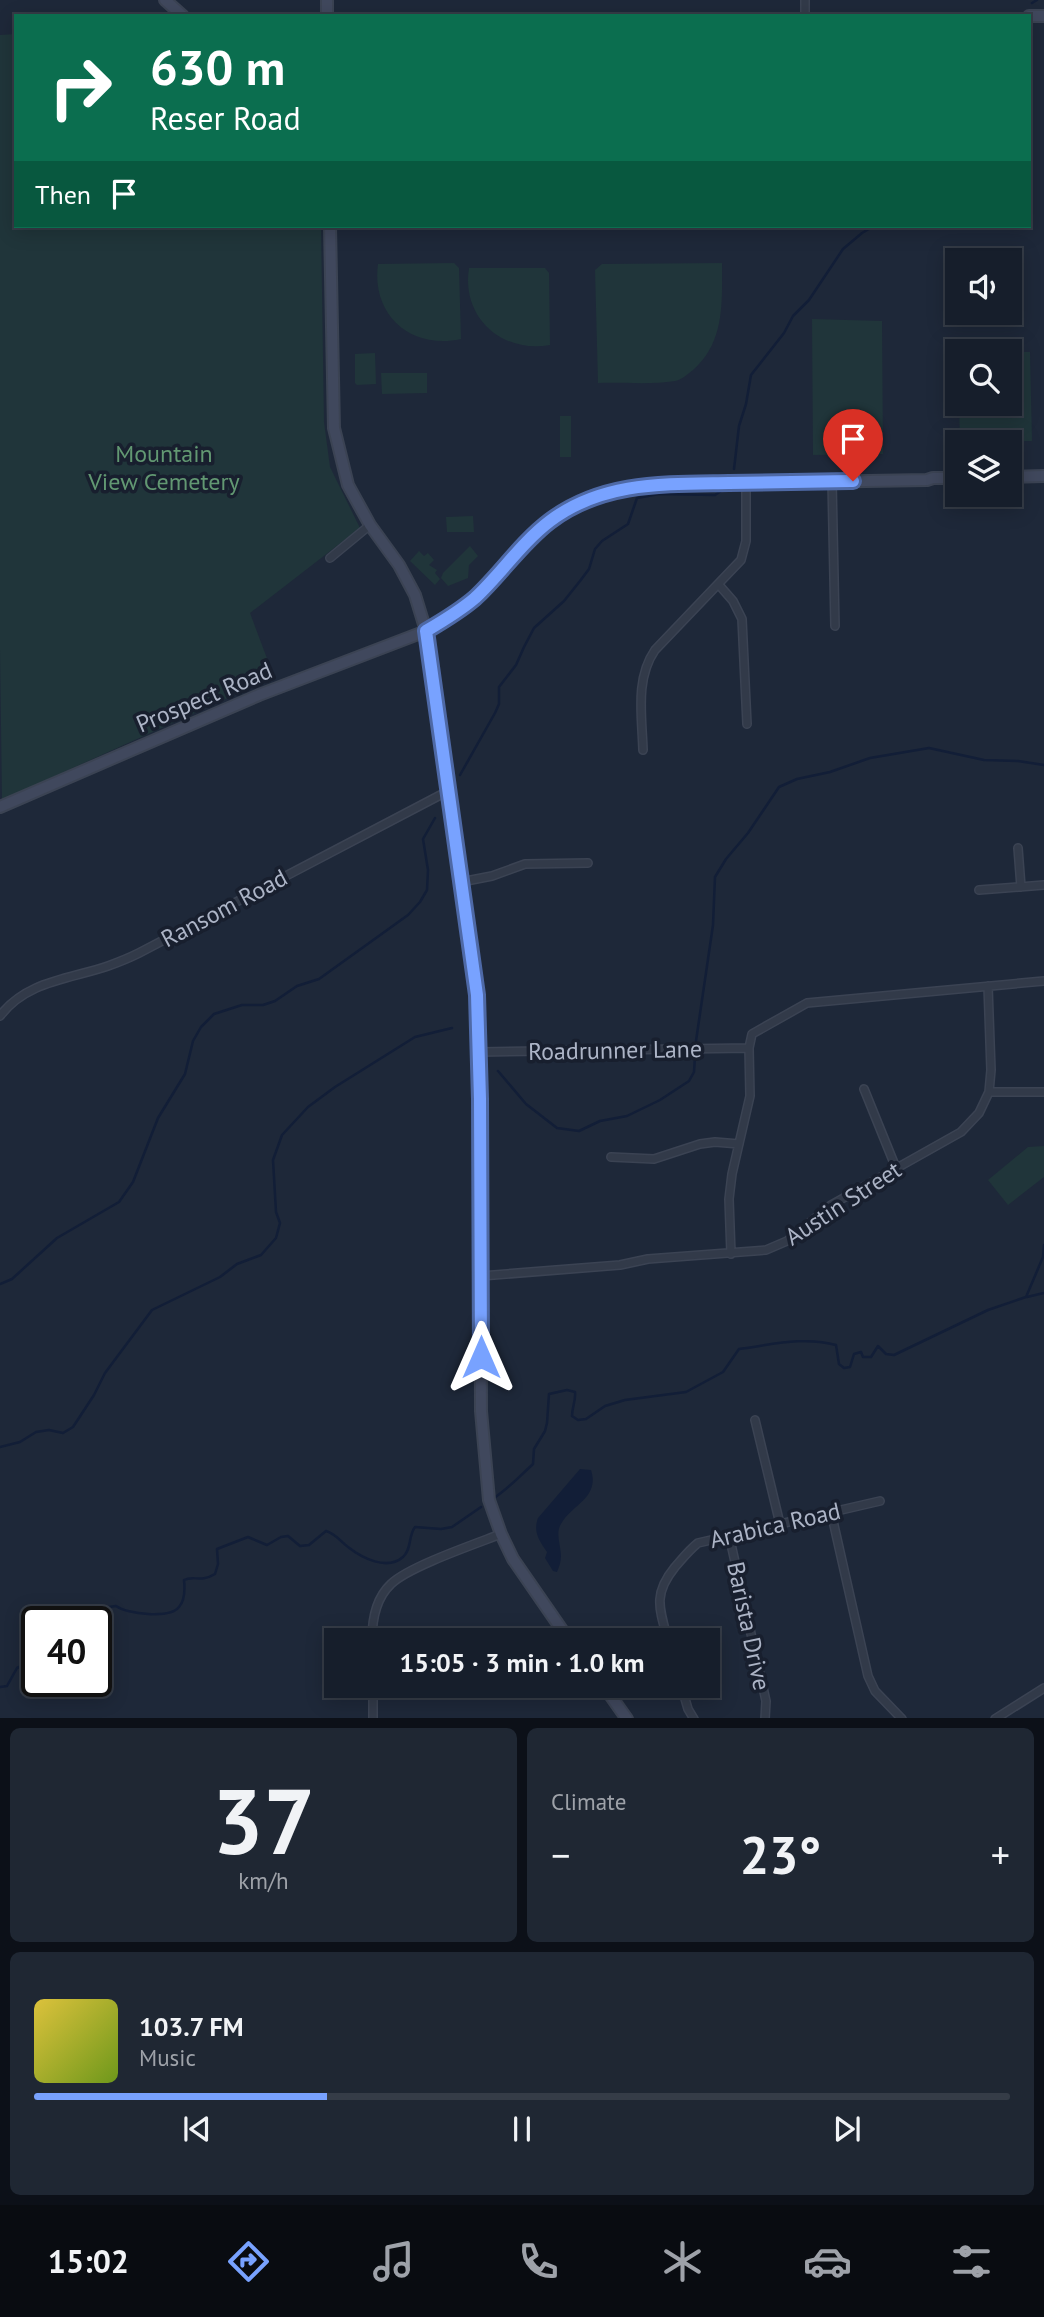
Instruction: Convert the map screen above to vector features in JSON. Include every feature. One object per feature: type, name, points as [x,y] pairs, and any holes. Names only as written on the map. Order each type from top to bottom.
[{"type":"main road","points":[[165,0],[181,14]]},
{"type":"main road","points":[[330,228],[334,429],[348,485],[370,525],[410,585],[426,631],[477,995],[480,1052],[481,1411],[489,1500],[513,1559],[561,1628]]},
{"type":"main road","points":[[1022,477],[1044,476]]},
{"type":"main road","name":"Prospect Road","points":[[0,807],[259,695],[426,631],[451,617],[475,598],[548,522],[565,510],[596,495],[646,485],[945,478]]},
{"type":"main road","points":[[612,1698],[627,1718]]},
{"type":"street","points":[[832,481],[835,626]]},
{"type":"street","points":[[643,750],[642,678],[646,662],[741,560],[746,541],[746,483]]},
{"type":"street","points":[[330,558],[370,525]]},
{"type":"street","points":[[719,585],[733,601],[742,620],[747,724]]},
{"type":"street","name":"Ransom Road","points":[[0,1016],[26,993],[46,983],[107,966],[139,953],[447,791]]},
{"type":"street","points":[[1018,848],[1021,887]]},
{"type":"street","points":[[461,882],[492,876],[525,864],[588,863]]},
{"type":"street","points":[[979,890],[1044,885]]},
{"type":"street","points":[[732,1254],[729,1199],[750,1096],[752,1034],[807,1003],[1044,981]]},
{"type":"street","name":"Austin Street","points":[[481,1276],[620,1265],[648,1259],[732,1254],[766,1250],[787,1241],[831,1205],[961,1132],[979,1113],[989,1092],[991,1070],[988,986]]},
{"type":"street","name":"Roadrunner Lane","points":[[480,1052],[750,1048]]},
{"type":"street","points":[[864,1088],[897,1168]]},
{"type":"street","points":[[989,1092],[1044,1092]]},
{"type":"street","points":[[611,1157],[654,1159],[700,1144],[739,1144]]},
{"type":"street","points":[[755,1420],[780,1524]]},
{"type":"street","name":"Arabica Road","points":[[665,1628],[659,1603],[663,1582],[698,1543],[880,1501]]},
{"type":"street","points":[[831,1512],[869,1676],[875,1691],[902,1718]]},
{"type":"street","points":[[374,1628],[377,1604],[391,1583],[414,1570],[501,1534]]},
{"type":"street","name":"Barista Drive","points":[[729,1535],[766,1701],[765,1718]]},
{"type":"street","points":[[995,1718],[1044,1688]]},
{"type":"street","points":[[373,1698],[373,1718]]},
{"type":"street","points":[[685,1698],[694,1718]]},
{"type":"green space","name":"Mountain View Cemetery","points":[[14,34],[14,228],[321,228],[324,422],[330,467],[360,528],[250,613],[274,677],[2,800],[0,650],[0,35]]},
{"type":"green space","points":[[454,263],[459,268],[461,339],[426,339],[411,334],[398,325],[381,299],[378,264]]},
{"type":"green space","points":[[722,263],[720,321],[711,347],[693,370],[675,381],[598,383],[595,270],[602,264]]},
{"type":"green space","points":[[469,268],[545,268],[549,273],[550,345],[516,344],[501,338],[488,328],[478,316],[472,302],[468,286]]},
{"type":"green space","points":[[812,319],[882,321],[883,454],[813,455]]},
{"type":"green space","points":[[1022,352],[1030,352],[1032,441],[1022,441],[1022,430],[960,430],[959,416],[1022,416]]},
{"type":"green space","points":[[375,353],[376,384],[357,385],[355,354]]},
{"type":"green space","points":[[381,373],[427,373],[427,393],[382,394]]},
{"type":"green space","points":[[560,416],[571,416],[571,457],[560,457]]},
{"type":"green space","points":[[473,516],[474,532],[447,532],[446,517]]},
{"type":"green space","points":[[470,546],[478,556],[469,565],[468,578],[448,586],[441,578],[443,573]]},
{"type":"green space","points":[[419,551],[424,556],[428,553],[434,560],[429,565],[437,570],[435,573],[440,579],[435,585],[410,561]]},
{"type":"green space","points":[[1044,1146],[1044,1177],[1008,1205],[988,1180],[1028,1147]]},
{"type":"water","points":[[580,1469],[591,1470],[592,1487],[559,1528],[561,1558],[557,1572],[553,1571],[545,1558],[547,1552],[536,1528],[538,1518]]},
{"type":"waterway","points":[[1032,3],[1037,0]]},
{"type":"waterway","points":[[734,469],[739,426],[751,375],[784,333],[793,316],[809,300],[843,249],[871,228]]},
{"type":"waterway","points":[[460,775],[499,704],[499,687],[516,665],[534,628],[564,601],[580,581],[589,569],[595,549],[602,541],[628,524],[637,498],[659,494],[715,495],[721,491]]},
{"type":"waterway","points":[[696,1041],[713,925],[715,877],[779,787],[797,779],[830,772],[870,758],[929,748],[984,760],[1044,765]]},
{"type":"waterway","points":[[0,1284],[12,1279],[57,1238],[119,1202],[133,1182],[158,1118],[185,1074],[193,1041],[201,1027],[214,1014],[242,1005],[263,1005],[275,1001],[297,986],[319,979],[408,915],[427,890],[428,870],[423,839],[435,818]]},
{"type":"waterway","points":[[0,1447],[20,1442],[36,1432],[49,1430],[63,1433],[73,1427],[105,1373],[152,1310],[220,1277],[237,1264],[261,1255],[276,1238],[280,1223],[276,1212],[273,1160],[282,1135],[308,1107],[415,1037],[452,1028]]},
{"type":"waterway","points":[[498,1071],[526,1104],[557,1128],[579,1131],[600,1121],[627,1116],[660,1100],[689,1081],[694,1072],[695,1056]]},
{"type":"waterway","points":[[494,1498],[533,1464],[534,1449],[547,1423],[549,1394],[567,1390],[575,1392],[572,1416],[578,1420],[586,1419],[605,1406],[625,1400],[686,1392],[723,1372],[739,1349],[788,1342],[824,1342],[836,1345],[839,1364],[844,1368],[850,1367],[854,1354],[861,1352],[863,1357],[871,1357],[878,1346],[886,1354],[894,1355],[988,1310],[1026,1297],[1043,1257],[1044,1245]]},
{"type":"waterway","points":[[1027,1297],[1044,1293]]},
{"type":"waterway","points":[[112,1607],[148,1614],[174,1611],[182,1601],[184,1580],[215,1574],[218,1564],[217,1549],[248,1537],[267,1545],[288,1536],[300,1546],[309,1545],[326,1531],[360,1555],[390,1563],[406,1554],[415,1527],[452,1527],[481,1507]]},
{"type":"waterway","points":[[0,1687],[7,1686],[17,1668],[21,1666]]},
{"type":"route","points":[[481,1357],[480,1052],[477,995],[426,631],[451,617],[475,598],[548,522],[565,510],[596,495],[646,485],[853,481]]}]
